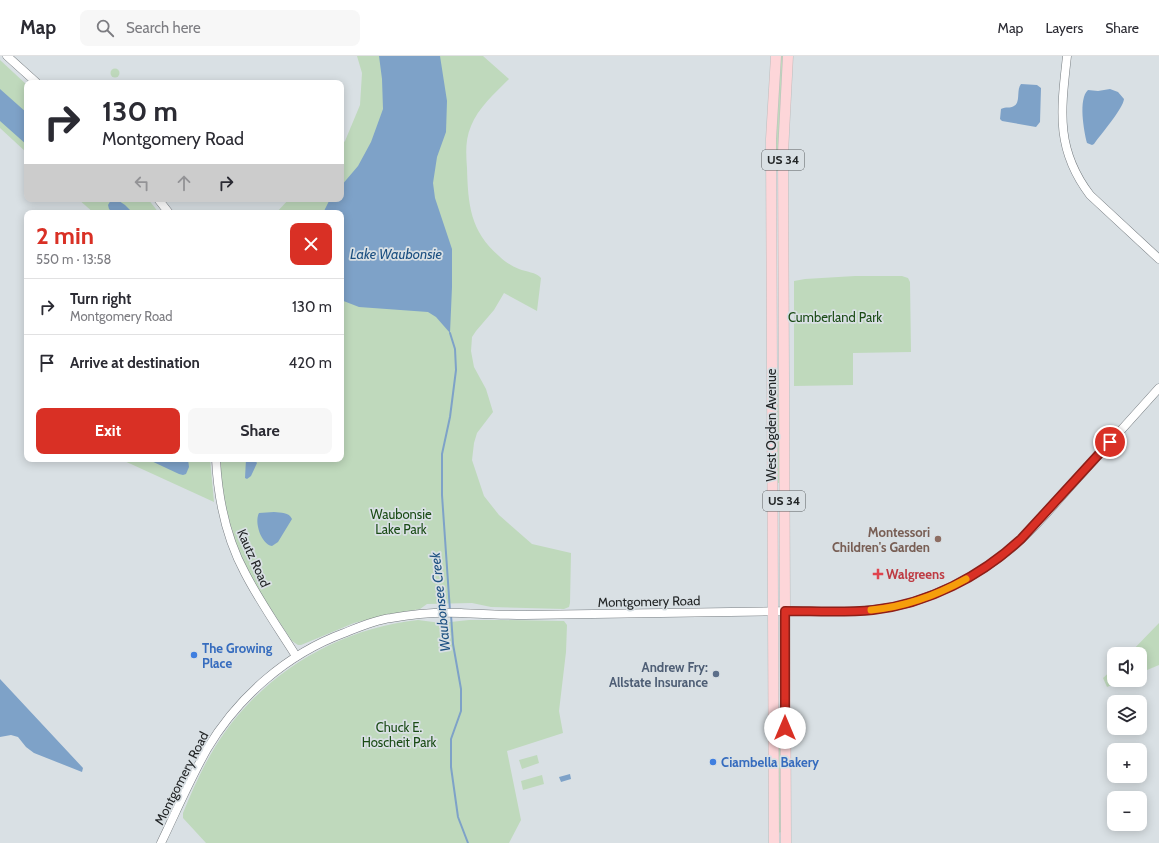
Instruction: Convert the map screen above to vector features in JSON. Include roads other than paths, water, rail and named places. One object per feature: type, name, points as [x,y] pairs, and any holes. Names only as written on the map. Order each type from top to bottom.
[{"type":"main road","name":"West Ogden Avenue","points":[[774,840],[771,139],[776,56]]},
{"type":"main road","name":"West Ogden Avenue","points":[[786,842],[783,153],[788,56]]},
{"type":"main road","points":[[774,840],[786,842]]},
{"type":"street","points":[[7,56],[34,80]]},
{"type":"street","points":[[1067,56],[1062,115],[1064,138],[1068,157],[1083,186],[1090,195],[1159,259]]},
{"type":"street","points":[[160,202],[167,210]]},
{"type":"street","name":"Montgomery Road","points":[[161,843],[197,768],[231,714],[252,692],[296,656],[337,636],[388,618],[437,613],[513,615],[861,611],[908,603],[936,593],[975,574],[1009,550],[1030,531],[1159,388]]},
{"type":"street","name":"Kautz Road","points":[[216,462],[220,502],[229,535],[237,556],[253,589],[296,656]]},
{"type":"water","name":"Lake Waubonsie","points":[[379,56],[440,56],[447,101],[446,132],[437,157],[433,183],[435,198],[452,249],[450,333],[436,317],[428,312],[359,307],[344,301],[344,210],[324,210],[328,202],[344,202],[344,182],[358,166],[371,142],[383,109],[382,79]]},
{"type":"water","points":[[1021,84],[1037,85],[1041,88],[1040,122],[1036,127],[1002,121],[1000,119],[1001,109],[1012,107],[1016,104]]},
{"type":"water","points":[[0,89],[24,110],[24,142],[0,121]]},
{"type":"water","points":[[1110,89],[1118,92],[1124,99],[1123,103],[1111,122],[1092,145],[1087,143],[1083,123],[1083,100],[1088,90],[1098,91]]},
{"type":"water","points":[[110,202],[120,202],[130,210],[110,210],[108,205]]},
{"type":"water","points":[[153,462],[188,462],[189,467],[186,474],[179,474]]},
{"type":"water","points":[[246,462],[256,462],[251,476],[247,479],[245,478]]},
{"type":"water","points":[[274,512],[287,514],[292,519],[278,542],[272,546],[262,537],[257,522],[259,513]]},
{"type":"water","points":[[0,679],[83,768],[82,772],[34,753],[26,747],[18,737],[11,735],[0,737]]},
{"type":"water","points":[[570,774],[571,779],[561,782],[559,777]]},
{"type":"waterway","name":"Waubonsee Creek","points":[[450,333],[455,349],[456,370],[450,417],[442,454],[442,495],[450,611]]},
{"type":"waterway","name":"Waubonsee Creek","points":[[451,615],[453,644],[461,689],[461,711],[451,739],[451,767],[458,817],[468,843]]},
{"type":"place","name":"Montessori Children's Garden","points":[[938,539]]},
{"type":"place","name":"Walgreens","points":[[878,574]]},
{"type":"place","name":"The Growing Place","points":[[194,655]]},
{"type":"place","name":"Andrew Fry: Allstate Insurance","points":[[716,674]]},
{"type":"place","name":"Ciambella Bakery","points":[[713,762]]},
{"type":"park label","name":"Cumberland Park","points":[[835,317]]},
{"type":"park label","name":"Waubonsie Lake Park","points":[[401,522]]},
{"type":"park label","name":"Chuck E. Hoscheit Park","points":[[399,734]]}]
